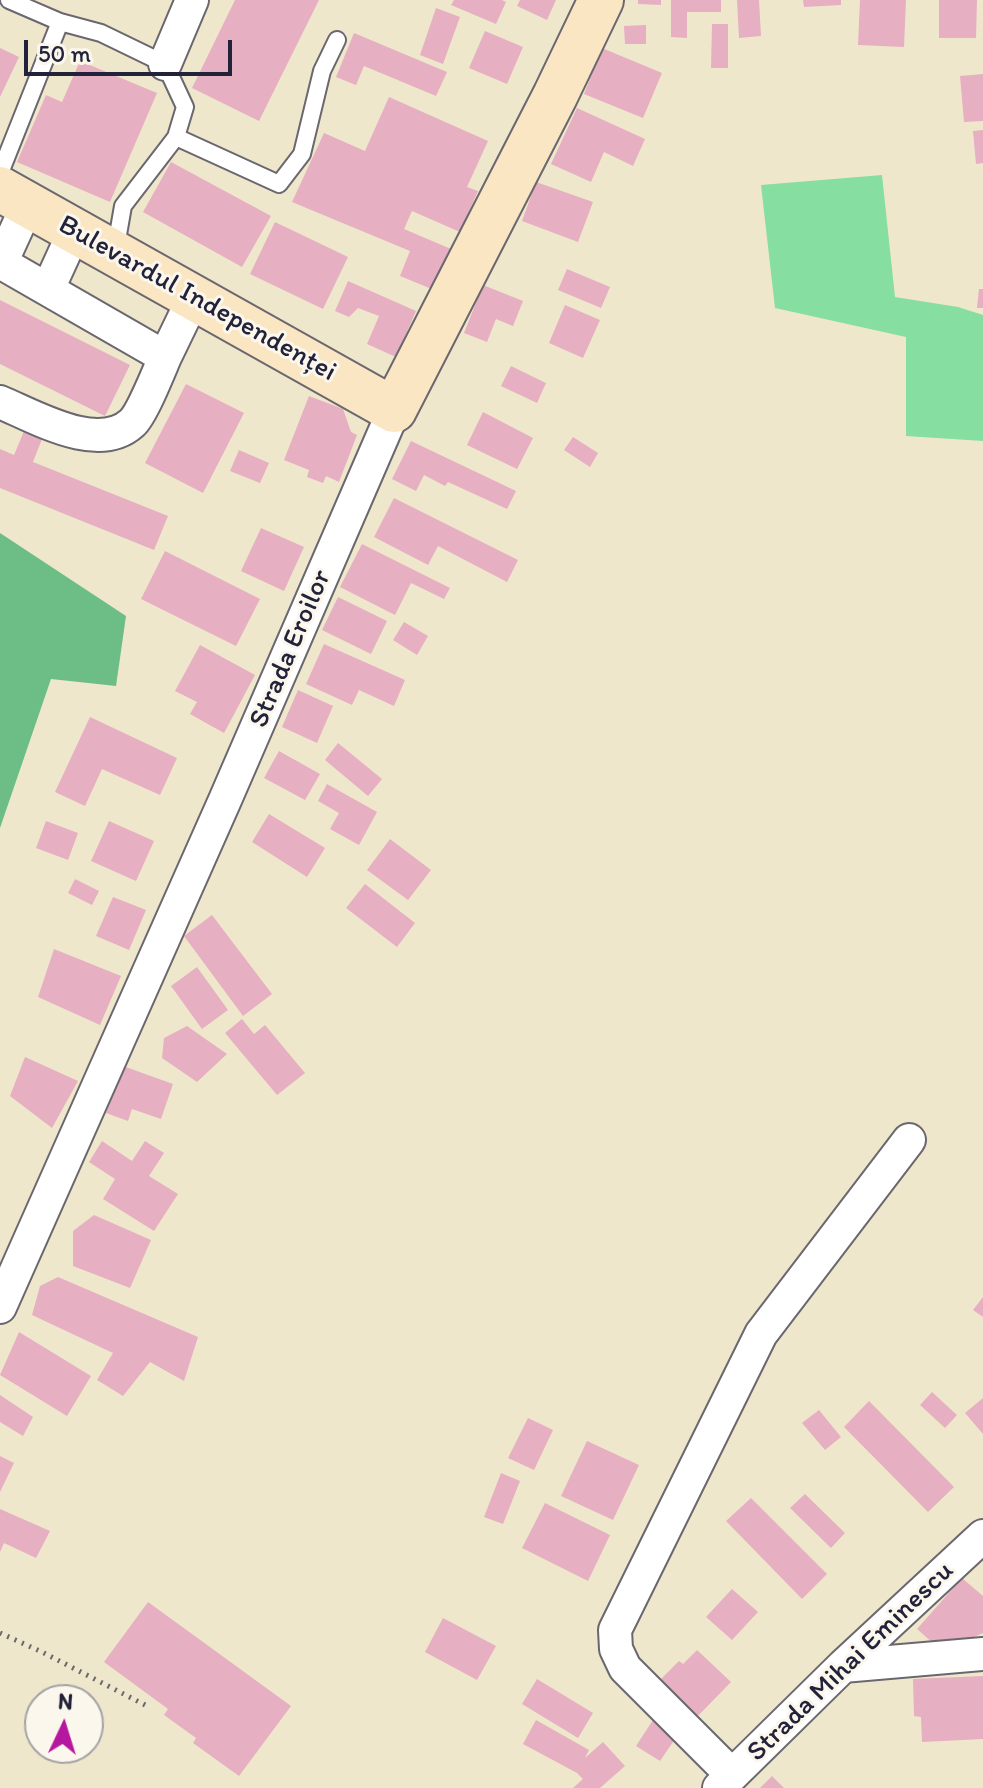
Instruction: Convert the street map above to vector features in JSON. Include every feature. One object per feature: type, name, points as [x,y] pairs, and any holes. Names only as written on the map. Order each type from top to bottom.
[{"type":"street","points":[[165,64],[192,0]]},
{"type":"street","name":"Strada Eroilor","points":[[0,1307],[394,410],[601,0]]},
{"type":"street","points":[[9,189],[1,263],[165,357]]},
{"type":"street","name":"Bulevardul Independenței","points":[[9,189],[115,253],[394,410]]},
{"type":"street","points":[[48,289],[75,230]]},
{"type":"street","points":[[0,402],[80,434],[108,436],[134,422],[194,297]]},
{"type":"street","points":[[725,1782],[625,1668],[616,1649],[615,1630],[761,1334],[909,1140]]},
{"type":"street","name":"Strada Mihai Eminescu","points":[[725,1782],[843,1666],[983,1536]]},
{"type":"street","points":[[843,1666],[983,1654]]},
{"type":"lane","points":[[9,0],[60,22],[101,33],[165,64],[185,107],[176,137],[123,206],[115,253]]},
{"type":"lane","points":[[9,189],[60,22]]},
{"type":"lane","points":[[176,137],[279,184],[302,154],[322,71],[337,40]]},
{"type":"path","points":[[0,1633],[147,1706]]},
{"type":"green space","points":[[882,175],[895,297],[958,307],[983,315],[983,441],[906,436],[906,337],[775,308],[761,185]]},
{"type":"green space","points":[[0,533],[126,616],[116,686],[51,679],[0,828]]},
{"type":"building","points":[[235,0],[319,0],[259,121],[192,88]]},
{"type":"building","points":[[454,0],[506,2],[496,24],[451,5]]},
{"type":"building","points":[[520,0],[556,0],[547,20],[517,6]]},
{"type":"building","points":[[638,0],[661,0],[661,5],[638,4]]},
{"type":"building","points":[[671,0],[721,0],[721,12],[687,12],[687,38],[671,37]]},
{"type":"building","points":[[737,0],[759,0],[761,36],[739,38]]},
{"type":"building","points":[[803,0],[841,0],[841,5],[804,7]]},
{"type":"building","points":[[860,0],[906,0],[904,47],[858,45]]},
{"type":"building","points":[[939,0],[977,0],[976,38],[939,38]]},
{"type":"building","points":[[436,8],[460,17],[443,64],[420,55]]},
{"type":"building","points":[[712,24],[728,24],[728,68],[711,68]]},
{"type":"building","points":[[646,25],[646,44],[625,44],[624,26]]},
{"type":"building","points":[[485,31],[523,47],[507,84],[469,68]]},
{"type":"building","points":[[354,33],[447,72],[436,96],[364,66],[356,85],[336,77]]},
{"type":"building","points":[[0,48],[19,57],[0,97]]},
{"type":"building","points":[[602,48],[662,73],[643,118],[584,94]]},
{"type":"building","points":[[80,61],[157,93],[110,202],[17,162],[46,95],[62,102]]},
{"type":"building","points":[[983,74],[983,121],[964,122],[960,76]]},
{"type":"building","points":[[389,97],[488,141],[467,187],[478,191],[460,232],[412,211],[404,229],[451,249],[434,290],[400,276],[410,251],[292,202],[324,133],[365,151]]},
{"type":"building","points":[[577,108],[645,139],[633,166],[604,152],[591,182],[551,164]]},
{"type":"building","points":[[983,130],[983,163],[976,164],[973,131]]},
{"type":"building","points":[[171,162],[271,216],[242,267],[143,212]]},
{"type":"building","points":[[536,182],[593,202],[578,242],[522,221]]},
{"type":"building","points":[[275,222],[348,257],[323,309],[250,274]]},
{"type":"building","points":[[567,269],[610,287],[601,308],[558,290]]},
{"type":"building","points":[[348,281],[416,311],[396,357],[367,344],[379,316],[358,308],[349,317],[335,311]]},
{"type":"building","points":[[483,285],[523,301],[513,326],[496,319],[487,342],[464,333]]},
{"type":"building","points":[[979,289],[983,289],[983,308],[977,308]]},
{"type":"building","points":[[0,300],[130,365],[105,416],[0,364]]},
{"type":"building","points":[[565,305],[600,320],[583,358],[549,343]]},
{"type":"building","points":[[511,366],[546,383],[537,403],[501,386]]},
{"type":"building","points":[[186,384],[244,413],[203,493],[145,463]]},
{"type":"building","points":[[309,396],[343,409],[351,432],[357,435],[339,482],[326,476],[323,483],[307,477],[309,470],[284,460]]},
{"type":"building","points":[[483,412],[533,438],[517,469],[467,445]]},
{"type":"building","points":[[24,431],[42,439],[33,462],[168,516],[154,550],[0,488],[0,449],[14,455]]},
{"type":"building","points":[[573,437],[598,453],[590,467],[564,450]]},
{"type":"building","points":[[411,441],[516,491],[507,509],[448,482],[445,486],[424,475],[416,491],[392,479]]},
{"type":"building","points":[[239,450],[269,463],[260,483],[230,471]]},
{"type":"building","points":[[394,498],[518,560],[507,582],[438,546],[428,565],[374,537]]},
{"type":"building","points":[[261,528],[304,547],[284,591],[241,571]]},
{"type":"building","points":[[362,544],[450,588],[444,599],[411,583],[395,615],[340,587]]},
{"type":"building","points":[[165,551],[260,599],[236,646],[141,599]]},
{"type":"building","points":[[338,597],[387,621],[371,654],[322,630]]},
{"type":"building","points":[[404,622],[428,636],[417,655],[393,640]]},
{"type":"building","points":[[324,644],[405,680],[394,706],[359,690],[352,705],[306,684]]},
{"type":"building","points":[[200,645],[255,675],[224,733],[190,714],[197,702],[175,691]]},
{"type":"building","points":[[298,690],[333,706],[317,743],[282,727]]},
{"type":"building","points":[[90,717],[177,758],[160,795],[102,769],[85,806],[55,792]]},
{"type":"building","points":[[338,743],[382,779],[368,796],[325,760]]},
{"type":"building","points":[[279,751],[320,774],[305,800],[264,778]]},
{"type":"building","points":[[327,784],[377,812],[359,845],[330,829],[339,813],[318,801]]},
{"type":"building","points":[[269,814],[325,848],[307,877],[252,842]]},
{"type":"building","points":[[46,821],[78,833],[68,860],[36,848]]},
{"type":"building","points":[[109,821],[154,841],[136,881],[91,861]]},
{"type":"building","points":[[390,839],[431,870],[408,900],[367,870]]},
{"type":"building","points":[[75,879],[99,891],[92,905],[68,893]]},
{"type":"building","points":[[365,884],[415,923],[397,947],[346,908]]},
{"type":"building","points":[[113,897],[146,910],[129,950],[96,936]]},
{"type":"building","points":[[212,915],[272,994],[243,1016],[184,936]]},
{"type":"building","points":[[54,949],[121,976],[100,1025],[38,997]]},
{"type":"building","points":[[197,967],[228,1010],[202,1029],[171,986]]},
{"type":"building","points":[[242,1019],[254,1034],[265,1025],[305,1073],[277,1095],[225,1033]]},
{"type":"building","points":[[187,1026],[227,1054],[197,1082],[162,1058],[164,1038]]},
{"type":"building","points":[[25,1057],[78,1081],[52,1128],[10,1096]]},
{"type":"building","points":[[123,1066],[173,1084],[161,1119],[132,1109],[128,1121],[106,1113]]},
{"type":"building","points":[[102,1141],[132,1161],[145,1141],[164,1153],[149,1176],[178,1194],[154,1231],[103,1199],[115,1179],[89,1162]]},
{"type":"building","points":[[94,1215],[151,1240],[130,1288],[73,1266],[73,1231]]},
{"type":"building","points":[[58,1277],[198,1337],[184,1381],[150,1362],[123,1396],[97,1380],[113,1353],[32,1315],[40,1286]]},
{"type":"building","points":[[983,1297],[983,1317],[973,1310]]},
{"type":"building","points":[[19,1332],[91,1376],[67,1416],[0,1375]]},
{"type":"building","points":[[932,1392],[957,1415],[945,1428],[920,1405]]},
{"type":"building","points":[[0,1395],[33,1417],[23,1436],[0,1422]]},
{"type":"building","points":[[983,1398],[983,1434],[965,1413]]},
{"type":"building","points":[[869,1401],[954,1487],[928,1512],[844,1427]]},
{"type":"building","points":[[819,1410],[841,1437],[825,1450],[802,1423]]},
{"type":"building","points":[[528,1418],[553,1430],[534,1470],[508,1458]]},
{"type":"building","points":[[587,1441],[639,1465],[613,1520],[561,1496]]},
{"type":"building","points":[[0,1456],[14,1463],[0,1492]]},
{"type":"building","points":[[501,1473],[520,1481],[503,1524],[484,1517]]},
{"type":"building","points":[[805,1494],[845,1533],[831,1548],[790,1508]]},
{"type":"building","points":[[751,1498],[827,1574],[802,1599],[726,1521]]},
{"type":"building","points":[[545,1503],[610,1535],[588,1581],[522,1548]]},
{"type":"building","points":[[0,1509],[50,1531],[36,1558],[4,1543],[0,1552]]},
{"type":"building","points":[[962,1578],[983,1596],[983,1633],[942,1651],[917,1629]]},
{"type":"building","points":[[732,1589],[758,1612],[732,1640],[706,1617]]},
{"type":"building","points":[[148,1602],[291,1706],[239,1776],[193,1743],[196,1738],[164,1715],[168,1709],[104,1662]]},
{"type":"building","points":[[443,1618],[496,1646],[477,1680],[425,1652]]},
{"type":"building","points":[[697,1650],[731,1682],[693,1721],[655,1685],[679,1661],[683,1664]]},
{"type":"building","points":[[983,1676],[983,1739],[922,1742],[921,1717],[914,1716],[913,1679]]},
{"type":"building","points":[[537,1679],[593,1713],[578,1738],[522,1704]]},
{"type":"building","points":[[536,1720],[589,1750],[585,1758],[603,1742],[625,1766],[600,1788],[573,1788],[583,1779],[577,1773],[523,1744]]},
{"type":"building","points":[[653,1720],[677,1736],[660,1761],[636,1746]]},
{"type":"building","points":[[772,1776],[784,1788],[760,1788]]}]
